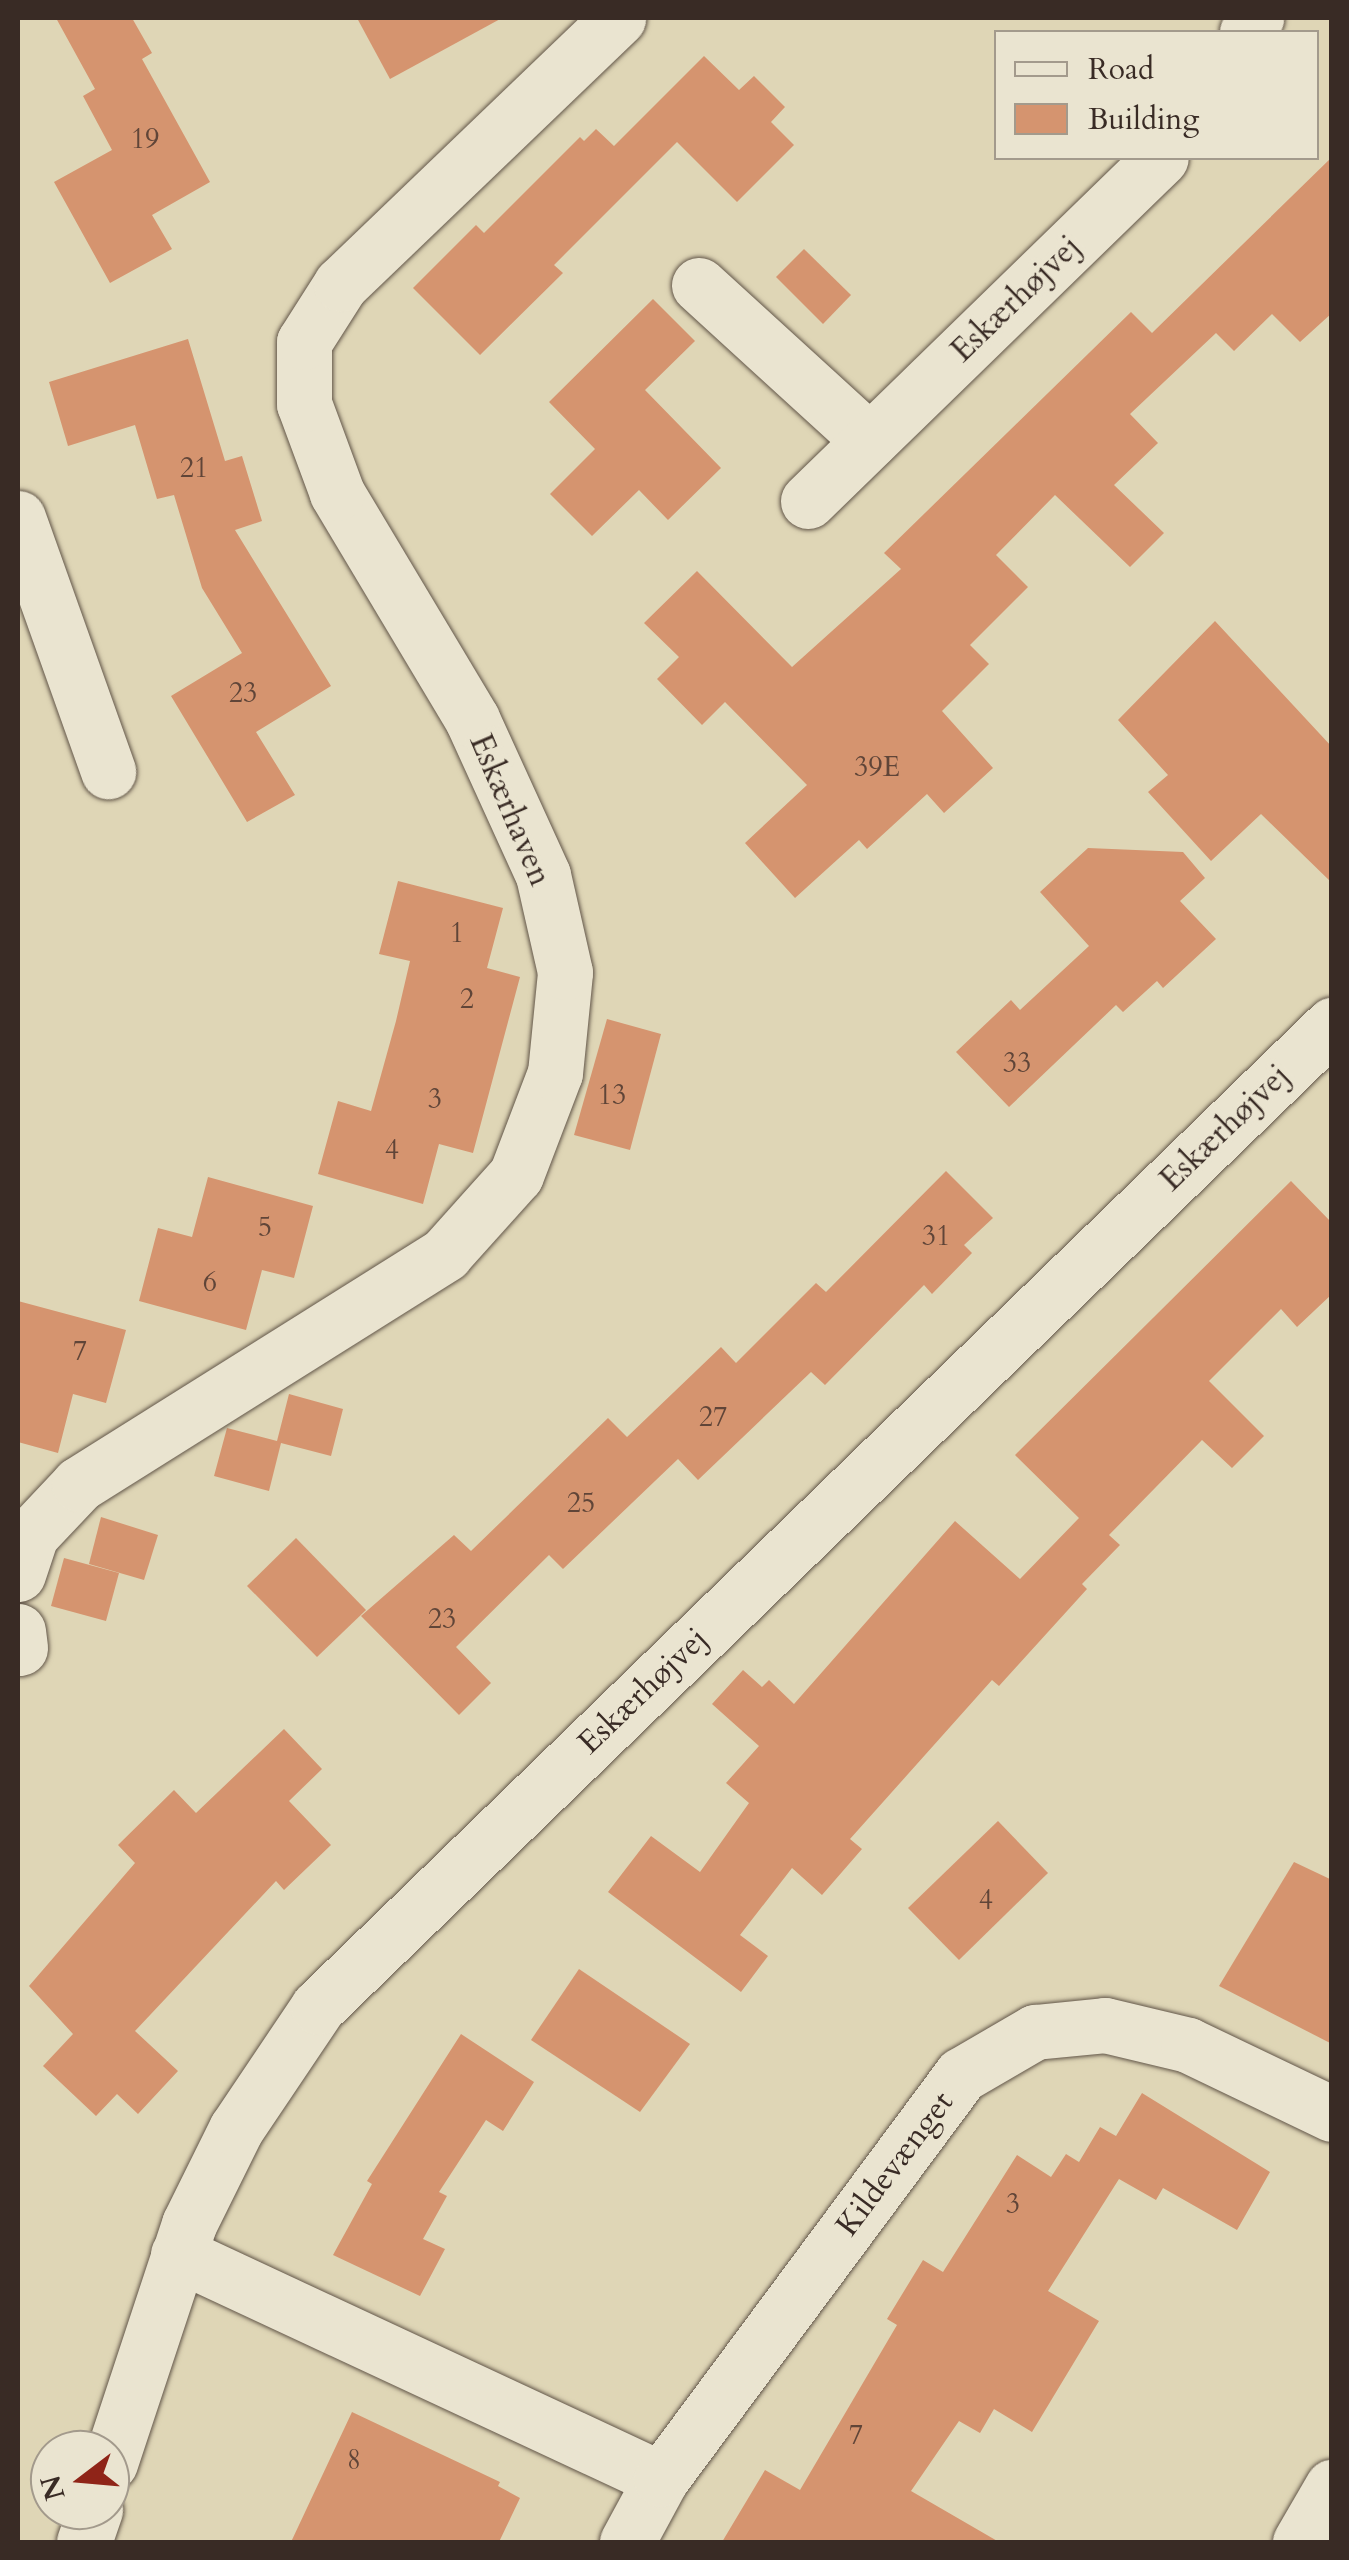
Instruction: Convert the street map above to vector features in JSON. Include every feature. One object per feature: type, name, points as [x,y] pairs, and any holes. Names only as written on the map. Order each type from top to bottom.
[{"type":"street","name":"Eskærhaven","points":[[18,1574],[30,1534],[79,1484],[445,1254],[516,1175],[555,1073],[565,972],[543,875],[472,719],[336,494],[304,404],[304,342],[342,284],[618,18]]},
{"type":"street","name":"Eskærhøjvej","points":[[808,501],[1158,160]]},
{"type":"street","points":[[699,285],[870,441]]},
{"type":"street","points":[[18,518],[108,771]]},
{"type":"street","name":"Eskærhøjvej","points":[[121,2430],[178,2254],[236,2128],[318,2008],[1332,1025]]},
{"type":"street","name":"Kildevænget","points":[[627,2542],[661,2479],[961,2075],[1035,2032],[1106,2025],[1188,2045],[1332,2114]]},
{"type":"street","points":[[178,2254],[661,2479]]},
{"type":"street","points":[[1300,2542],[1332,2487]]},
{"type":"building","points":[[56,18],[132,18],[152,53],[142,59],[210,182],[152,215],[172,249],[110,283],[54,182],[112,150],[83,96],[95,89]]},
{"type":"building","points":[[357,18],[502,18],[390,79]]},
{"type":"building","points":[[704,56],[739,90],[754,76],[785,107],[771,122],[794,145],[737,202],[677,142],[554,265],[563,273],[480,355],[413,288],[476,225],[484,233],[580,137],[584,141],[596,129],[614,146]]},
{"type":"building","points":[[1332,157],[1332,313],[1300,342],[1272,314],[1234,351],[1216,333],[1130,414],[1158,443],[1114,485],[1164,533],[1130,567],[1055,495],[996,555],[1028,587],[970,645],[989,664],[942,711],[993,768],[944,813],[927,794],[867,849],[859,840],[795,898],[745,843],[807,785],[725,702],[702,725],[657,679],[679,657],[644,623],[697,571],[792,667],[901,569],[884,553],[1131,312],[1152,333]]},
{"type":"building","points":[[804,249],[851,295],[823,324],[776,277]]},
{"type":"building","points":[[653,299],[695,341],[645,390],[721,468],[668,520],[639,490],[592,536],[550,494],[595,449],[549,402]]},
{"type":"building","points":[[188,339],[225,461],[242,456],[262,521],[235,530],[331,686],[256,732],[295,795],[247,822],[171,696],[242,653],[202,588],[174,495],[157,499],[135,425],[68,446],[49,382]]},
{"type":"building","points":[[1215,621],[1332,747],[1332,883],[1261,814],[1211,861],[1148,792],[1168,775],[1118,720]]},
{"type":"building","points":[[1088,848],[1183,852],[1205,878],[1180,901],[1216,939],[1163,988],[1157,981],[1123,1012],[1116,1005],[1009,1107],[956,1052],[1011,1000],[1020,1010],[1089,946],[1040,892]]},
{"type":"building","points":[[398,881],[503,908],[487,968],[520,977],[473,1153],[439,1144],[423,1204],[318,1174],[338,1101],[371,1111],[396,1021],[410,961],[379,954]]},
{"type":"building","points":[[607,1019],[661,1034],[630,1150],[574,1135]]},
{"type":"building","points":[[946,1171],[993,1218],[964,1245],[972,1253],[932,1294],[924,1285],[825,1385],[811,1372],[698,1480],[678,1459],[563,1569],[549,1555],[456,1647],[491,1683],[459,1715],[361,1616],[454,1535],[471,1551],[608,1418],[627,1437],[721,1347],[736,1363],[816,1283],[826,1292]]},
{"type":"building","points":[[208,1177],[313,1206],[294,1278],[262,1270],[246,1330],[139,1301],[158,1228],[192,1237]]},
{"type":"building","points":[[1291,1181],[1332,1223],[1332,1294],[1297,1327],[1281,1309],[1209,1381],[1264,1436],[1232,1468],[1202,1440],[1109,1535],[1120,1545],[1082,1584],[1087,1589],[999,1686],[992,1680],[850,1839],[862,1849],[822,1895],[792,1868],[740,1935],[768,1956],[741,1992],[608,1892],[651,1836],[700,1872],[749,1803],[726,1783],[759,1746],[712,1704],[743,1670],[762,1687],[769,1680],[794,1704],[955,1521],[1020,1579],[1079,1518],[1015,1455]]},
{"type":"building","points":[[18,1301],[126,1330],[106,1403],[73,1394],[58,1453],[18,1442]]},
{"type":"building","points":[[289,1394],[343,1409],[331,1456],[281,1443],[269,1491],[214,1476],[227,1428],[277,1441]]},
{"type":"building","points":[[101,1517],[158,1535],[144,1580],[89,1564]]},
{"type":"building","points":[[296,1538],[366,1610],[317,1657],[247,1586]]},
{"type":"building","points":[[64,1558],[119,1573],[106,1621],[51,1606]]},
{"type":"building","points":[[284,1729],[322,1769],[289,1801],[331,1845],[284,1890],[276,1881],[135,2031],[178,2071],[138,2114],[117,2094],[96,2116],[43,2066],[73,2034],[29,1986],[135,1863],[118,1845],[174,1790],[196,1813]]},
{"type":"building","points":[[998,1821],[1048,1873],[959,1960],[908,1908]]},
{"type":"building","points":[[1294,1862],[1332,1880],[1332,2044],[1219,1986]]},
{"type":"building","points":[[579,1969],[690,2044],[640,2112],[531,2040]]},
{"type":"building","points":[[461,2034],[534,2082],[503,2131],[486,2120],[439,2192],[447,2196],[423,2239],[445,2249],[420,2296],[333,2255],[372,2184],[367,2181]]},
{"type":"building","points":[[1142,2093],[1270,2172],[1237,2230],[1163,2188],[1156,2200],[1119,2179],[1048,2291],[1099,2321],[1032,2432],[994,2409],[980,2433],[959,2421],[911,2491],[999,2542],[722,2542],[765,2470],[800,2490],[897,2325],[887,2319],[923,2260],[943,2272],[1017,2155],[1051,2177],[1066,2154],[1079,2162],[1100,2127],[1116,2136]]},
{"type":"building","points":[[352,2412],[500,2482],[498,2486],[520,2498],[499,2542],[291,2542]]}]
